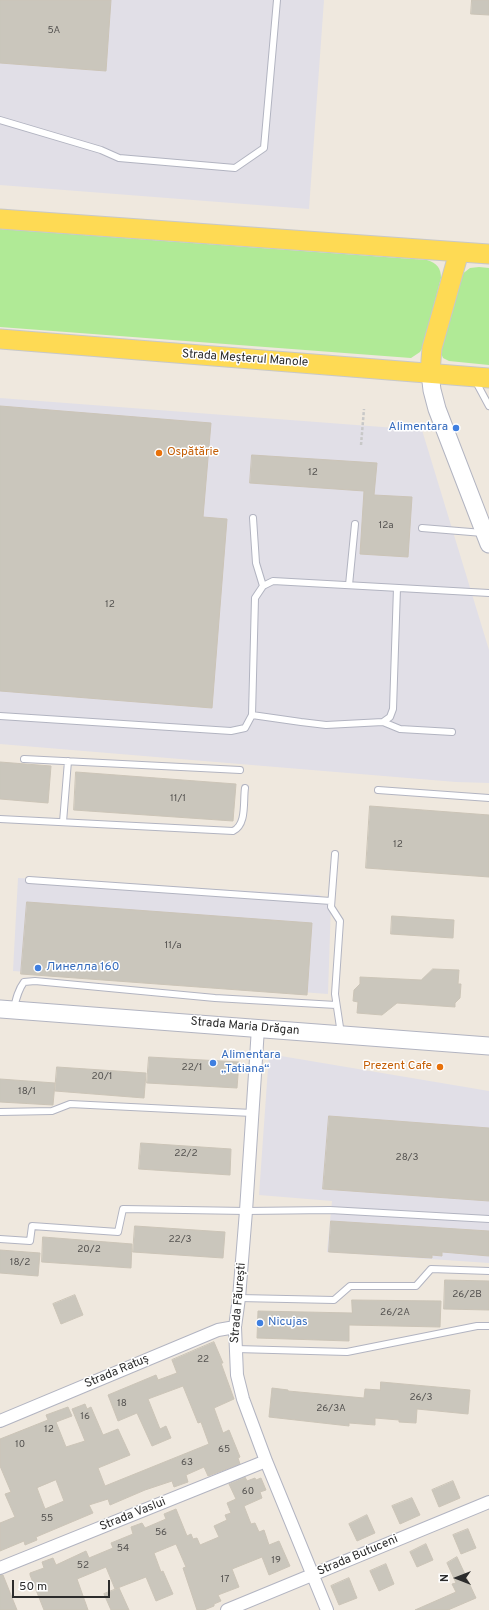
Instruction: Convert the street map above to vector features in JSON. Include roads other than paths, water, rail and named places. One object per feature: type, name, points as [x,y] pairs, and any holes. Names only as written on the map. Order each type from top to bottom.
[{"type":"main road","points":[[0,219],[489,254]]},
{"type":"main road","points":[[459,252],[432,348],[430,373],[432,390],[437,409],[487,538]]},
{"type":"main road","name":"Strada Meșterul Manole","points":[[0,340],[481,378]]},
{"type":"main road","name":"Strada Maria Drăgan","points":[[7,1009],[258,1028],[341,1036],[489,1046]]},
{"type":"street","name":"Strada Făurești","points":[[258,1028],[240,1298],[235,1327],[237,1375],[242,1398],[266,1461],[327,1610]]},
{"type":"street","name":"Strada Ratuș","points":[[0,1422],[218,1330],[235,1327]]},
{"type":"street","name":"Strada Vaslui","points":[[0,1568],[266,1461]]},
{"type":"street","name":"Strada Butuceni","points":[[227,1610],[489,1502]]},
{"type":"lane","points":[[0,120],[101,150],[120,158],[235,168],[264,148],[277,0]]},
{"type":"lane","points":[[481,378],[489,406]]},
{"type":"lane","points":[[253,518],[256,563],[263,586]]},
{"type":"lane","points":[[349,585],[355,524]]},
{"type":"lane","points":[[422,528],[487,538]]},
{"type":"lane","points":[[0,716],[231,731],[245,728],[252,715],[256,598],[263,586],[273,581],[489,593]]},
{"type":"lane","points":[[383,722],[390,717],[393,709],[397,588]]},
{"type":"lane","points":[[252,715],[326,725],[383,722],[400,729],[452,732]]},
{"type":"lane","points":[[24,758],[240,770]]},
{"type":"lane","points":[[63,822],[68,761]]},
{"type":"lane","points":[[0,819],[233,831],[238,829],[242,824],[244,788]]},
{"type":"lane","points":[[378,790],[489,798]]},
{"type":"lane","points":[[335,854],[331,907],[340,920],[335,994],[341,1036]]},
{"type":"lane","points":[[29,880],[331,901]]},
{"type":"lane","points":[[7,1009],[16,997],[20,986],[24,982],[35,981],[215,998],[336,1005]]},
{"type":"lane","points":[[0,1116],[0,1112],[52,1111],[70,1104],[252,1113]]},
{"type":"lane","points":[[0,1239],[30,1241],[32,1226],[118,1232],[123,1209],[246,1211],[330,1210],[489,1220]]},
{"type":"lane","points":[[240,1298],[334,1300],[350,1286],[416,1286],[431,1269],[489,1271]]},
{"type":"lane","points":[[236,1349],[347,1352],[478,1326],[489,1326]]},
{"type":"place","name":"Alimentara","points":[[456,428]]},
{"type":"place","name":"Ospătărie","points":[[159,453]]},
{"type":"place","name":"Линелла 160","points":[[38,968]]},
{"type":"place","name":"Alimentara „Tatiana“","points":[[213,1063]]},
{"type":"place","name":"Prezent Cafe","points":[[440,1067]]},
{"type":"place","name":"Nicujas","points":[[260,1323]]}]
